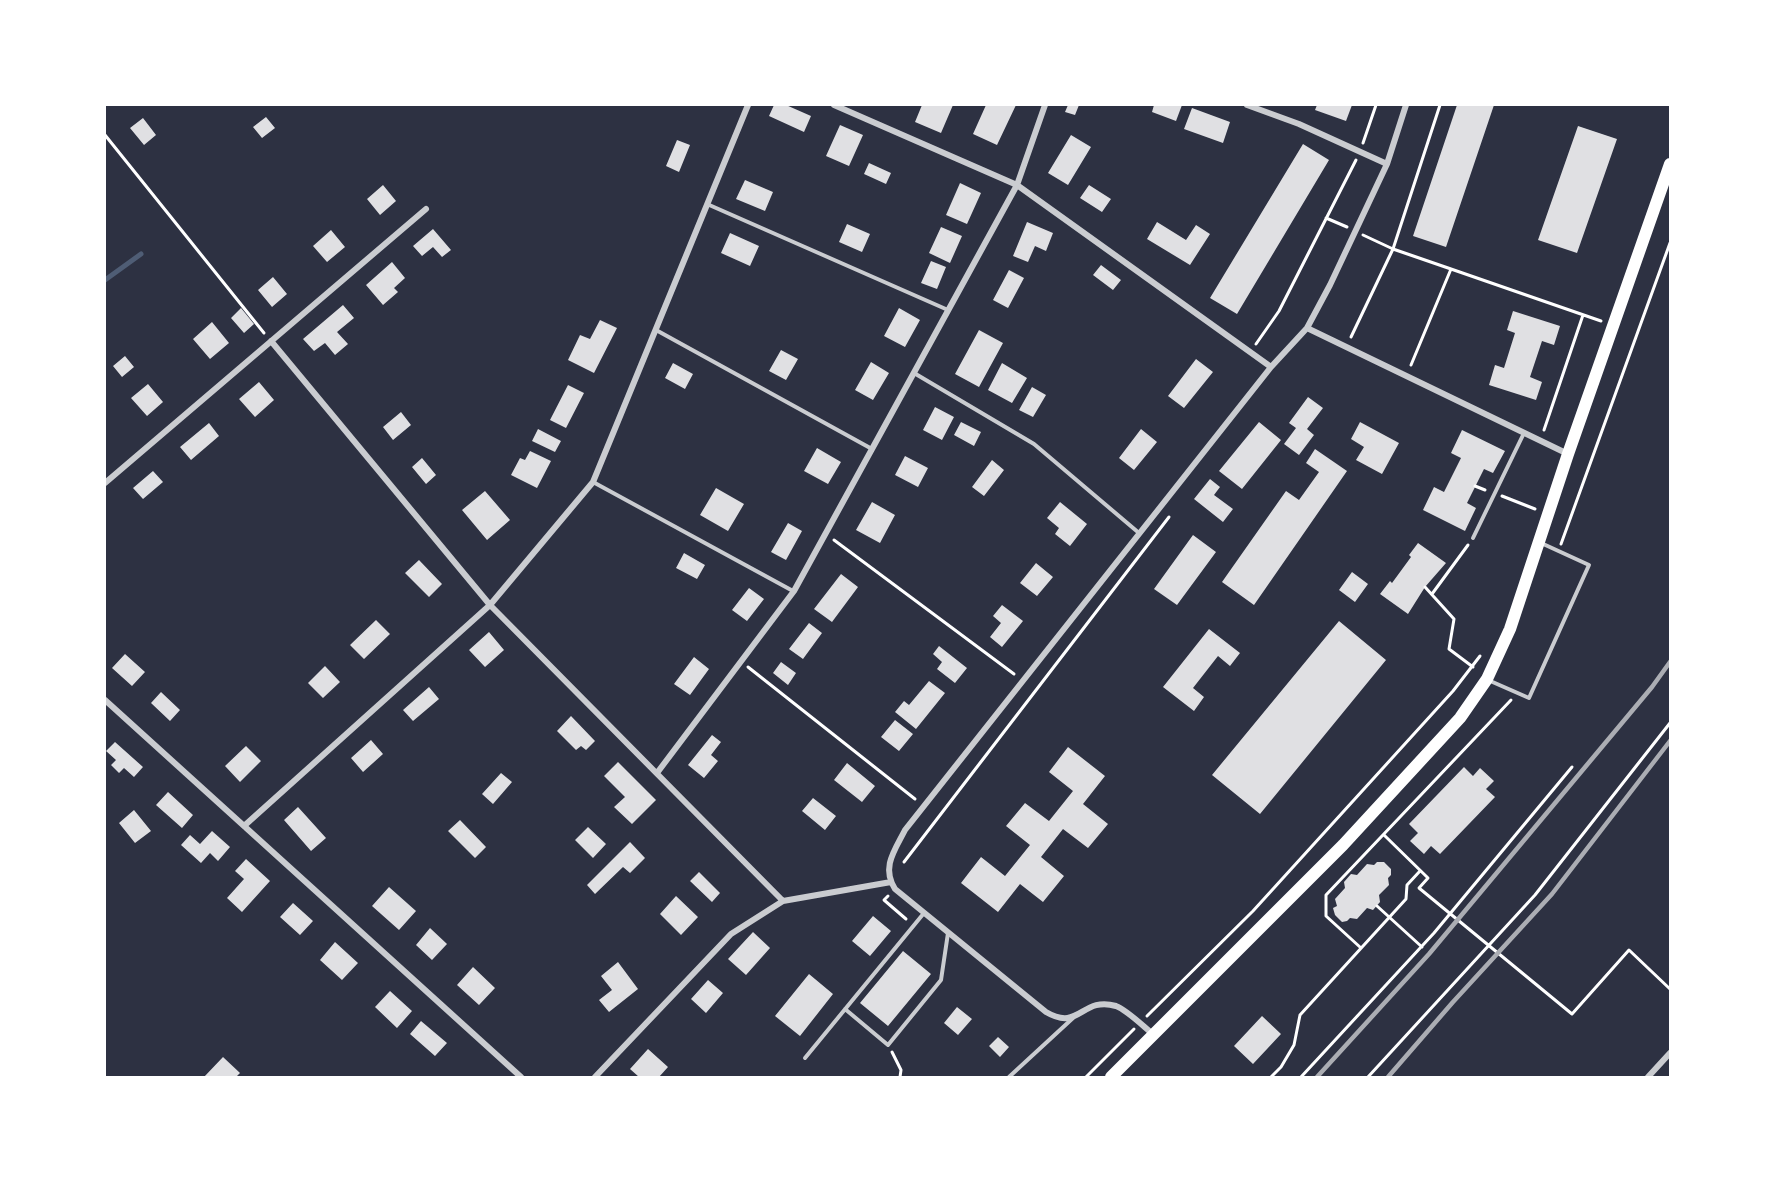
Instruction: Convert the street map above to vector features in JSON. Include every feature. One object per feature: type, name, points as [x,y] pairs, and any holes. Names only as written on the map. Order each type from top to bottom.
[{"type":"main road","points":[[1111,1077],[1342,845],[1460,718],[1487,679],[1510,629],[1568,454],[1670,164]]},
{"type":"street","points":[[244,826],[490,605],[593,482],[748,105]]},
{"type":"street","points":[[834,105],[1017,185],[1270,367]]},
{"type":"street","points":[[657,773],[794,591],[1017,185],[1045,105]]},
{"type":"street","points":[[1247,105],[1299,124],[1387,164]]},
{"type":"street","points":[[1154,1035],[1118,1007],[1101,1004],[1087,1007],[1074,1018],[1057,1019],[1046,1012],[896,888],[891,882],[889,861],[904,830],[1270,367],[1307,328],[1330,285],[1387,164],[1406,105]]},
{"type":"street","points":[[105,483],[426,210]]},
{"type":"street","points":[[1307,328],[1568,454]]},
{"type":"street","points":[[271,341],[490,605],[783,901]]},
{"type":"street","points":[[105,700],[521,1077]]},
{"type":"street","points":[[595,1077],[731,934],[783,901],[891,882]]},
{"type":"street","points":[[1648,1077],[1670,1053]]},
{"type":"lane","points":[[707,204],[948,310]]},
{"type":"lane","points":[[656,330],[872,448]]},
{"type":"lane","points":[[914,373],[1035,444],[1139,533]]},
{"type":"lane","points":[[1473,537],[1524,433]]},
{"type":"lane","points":[[593,482],[794,591]]},
{"type":"lane","points":[[1487,679],[1529,698],[1589,565],[1539,542]]},
{"type":"lane","points":[[805,1058],[924,913]]},
{"type":"lane","points":[[845,1009],[888,1045],[941,980],[948,933]]},
{"type":"lane","points":[[1009,1077],[1074,1018]]},
{"type":"path","points":[[1250,352],[1279,310],[1360,152],[1376,105]]},
{"type":"path","points":[[1347,347],[1393,249],[1440,105]]},
{"type":"path","points":[[105,135],[271,341]]},
{"type":"path","points":[[1326,218],[1393,249],[1614,326]]},
{"type":"path","points":[[1559,552],[1670,243]]},
{"type":"path","points":[[1406,376],[1451,269]]},
{"type":"path","points":[[1540,441],[1583,315]]},
{"type":"path","points":[[1475,486],[1548,514]]},
{"type":"path","points":[[903,863],[1173,511]]},
{"type":"path","points":[[826,534],[1023,680]]},
{"type":"path","points":[[1432,594],[1473,537]]},
{"type":"path","points":[[1425,587],[1454,619],[1449,649],[1473,667]]},
{"type":"path","points":[[1086,1077],[1253,911],[1473,667],[1481,655]]},
{"type":"path","points":[[741,662],[923,806]]},
{"type":"path","points":[[1361,948],[1326,916],[1326,895],[1518,693]]},
{"type":"path","points":[[1368,1077],[1535,895],[1670,723]]},
{"type":"path","points":[[1301,1077],[1422,947],[1572,767]]},
{"type":"path","points":[[1384,835],[1428,878],[1419,888],[1572,1014],[1629,950],[1670,989]]},
{"type":"path","points":[[1271,1077],[1281,1067],[1294,1045],[1300,1015],[1406,899],[1407,885],[1420,871]]},
{"type":"path","points":[[896,888],[884,900],[914,926]]},
{"type":"path","points":[[1377,906],[1422,947]]},
{"type":"path","points":[[888,1045],[902,1070],[900,1077]]},
{"type":"building","points":[[774,105],[786,105],[811,116],[804,132],[769,116]]},
{"type":"building","points":[[922,105],[953,105],[941,133],[915,122]]},
{"type":"building","points":[[986,105],[1016,105],[997,145],[973,134]]},
{"type":"building","points":[[1068,105],[1079,105],[1075,115],[1065,112]]},
{"type":"building","points":[[1154,105],[1182,105],[1176,121],[1152,112]]},
{"type":"building","points":[[1317,105],[1352,105],[1346,121],[1315,110]]},
{"type":"building","points":[[1457,105],[1494,105],[1446,247],[1413,236]]},
{"type":"building","points":[[1192,108],[1230,122],[1223,143],[1184,129]]},
{"type":"building","points":[[266,117],[275,128],[262,138],[253,127]]},
{"type":"building","points":[[143,118],[156,135],[144,145],[130,128]]},
{"type":"building","points":[[840,125],[863,135],[849,166],[826,156]]},
{"type":"building","points":[[1578,126],[1617,139],[1577,253],[1538,240]]},
{"type":"building","points":[[1071,135],[1091,147],[1068,185],[1048,173]]},
{"type":"building","points":[[677,140],[690,145],[679,172],[666,166]]},
{"type":"building","points":[[1303,144],[1329,160],[1237,314],[1210,298]]},
{"type":"building","points":[[869,163],[891,173],[886,184],[864,174]]},
{"type":"building","points":[[745,180],[773,192],[765,211],[736,199]]},
{"type":"building","points":[[960,183],[981,193],[967,224],[946,215]]},
{"type":"building","points":[[383,185],[396,201],[380,215],[367,199]]},
{"type":"building","points":[[1089,185],[1111,199],[1102,212],[1080,198]]},
{"type":"building","points":[[1027,222],[1053,233],[1046,251],[1035,246],[1028,262],[1013,256]]},
{"type":"building","points":[[1157,222],[1186,240],[1196,225],[1210,234],[1190,265],[1147,239]]},
{"type":"building","points":[[847,224],[870,234],[862,252],[839,242]]},
{"type":"building","points":[[941,227],[962,236],[950,263],[929,253]]},
{"type":"building","points":[[433,229],[451,250],[442,257],[433,247],[422,256],[413,246]]},
{"type":"building","points":[[331,230],[345,247],[327,262],[313,246]]},
{"type":"building","points":[[730,233],[759,246],[750,266],[721,253]]},
{"type":"building","points":[[931,261],[946,267],[937,289],[921,283]]},
{"type":"building","points":[[392,262],[405,278],[394,288],[398,292],[383,305],[366,285]]},
{"type":"building","points":[[1101,265],[1121,280],[1113,290],[1093,275]]},
{"type":"building","points":[[1009,270],[1024,278],[1008,308],[993,300]]},
{"type":"building","points":[[273,277],[287,294],[272,307],[258,290]]},
{"type":"building","points":[[343,305],[354,318],[337,332],[348,344],[335,355],[325,343],[314,351],[303,339]]},
{"type":"building","points":[[241,308],[254,324],[244,333],[231,318]]},
{"type":"building","points":[[899,308],[920,320],[905,347],[884,336]]},
{"type":"building","points":[[1513,311],[1560,326],[1554,345],[1542,341],[1530,377],[1542,382],[1536,400],[1489,385],[1495,365],[1504,368],[1515,333],[1507,330]]},
{"type":"building","points":[[600,320],[617,328],[594,373],[568,360],[580,335],[590,339]]},
{"type":"building","points":[[212,322],[229,343],[210,359],[193,339]]},
{"type":"building","points":[[979,330],[1003,343],[979,387],[955,374]]},
{"type":"building","points":[[781,350],[798,359],[786,380],[769,371]]},
{"type":"building","points":[[125,356],[134,367],[122,377],[113,366]]},
{"type":"building","points":[[1196,359],[1213,372],[1184,408],[1168,396]]},
{"type":"building","points":[[871,362],[889,373],[873,400],[855,390]]},
{"type":"building","points":[[673,363],[693,374],[685,389],[665,378]]},
{"type":"building","points":[[1002,363],[1027,378],[1012,403],[988,390]]},
{"type":"building","points":[[259,382],[274,400],[255,417],[239,399]]},
{"type":"building","points":[[148,384],[163,402],[147,416],[131,398]]},
{"type":"building","points":[[568,385],[584,393],[566,428],[550,420]]},
{"type":"building","points":[[1032,387],[1046,395],[1033,417],[1019,410]]},
{"type":"building","points":[[1308,397],[1323,408],[1307,429],[1314,435],[1299,455],[1284,444],[1296,428],[1289,423]]},
{"type":"building","points":[[935,407],[954,417],[942,440],[923,430]]},
{"type":"building","points":[[401,412],[411,425],[393,440],[383,427]]},
{"type":"building","points":[[961,422],[981,432],[974,446],[954,435]]},
{"type":"building","points":[[1259,422],[1281,440],[1242,489],[1219,471]]},
{"type":"building","points":[[1360,422],[1399,443],[1382,474],[1356,460],[1364,447],[1351,439]]},
{"type":"building","points":[[209,423],[219,436],[191,460],[180,447]]},
{"type":"building","points":[[538,429],[561,441],[555,452],[532,441]]},
{"type":"building","points":[[1141,429],[1157,442],[1134,470],[1119,458]]},
{"type":"building","points":[[1462,430],[1505,451],[1493,473],[1484,469],[1467,503],[1476,508],[1465,531],[1423,510],[1434,487],[1444,492],[1461,458],[1451,453]]},
{"type":"building","points":[[817,448],[841,462],[828,484],[804,471]]},
{"type":"building","points":[[1315,449],[1347,471],[1254,605],[1222,582],[1286,491],[1299,500],[1319,472],[1306,463]]},
{"type":"building","points":[[530,451],[551,461],[537,488],[511,475],[520,458],[525,460]]},
{"type":"building","points":[[905,456],[928,468],[918,487],[895,475]]},
{"type":"building","points":[[422,458],[436,475],[426,484],[412,467]]},
{"type":"building","points":[[992,460],[1004,470],[984,496],[972,487]]},
{"type":"building","points":[[153,471],[163,482],[143,499],[133,488]]},
{"type":"building","points":[[1210,479],[1220,487],[1214,495],[1233,509],[1223,522],[1194,499]]},
{"type":"building","points":[[716,488],[744,504],[728,531],[700,515]]},
{"type":"building","points":[[485,491],[510,520],[487,540],[462,510]]},
{"type":"building","points":[[872,502],[895,515],[880,543],[856,530]]},
{"type":"building","points":[[1060,502],[1087,524],[1070,546],[1055,534],[1059,528],[1047,518]]},
{"type":"building","points":[[788,523],[802,531],[786,560],[771,552]]},
{"type":"building","points":[[1193,535],[1216,552],[1177,605],[1154,589]]},
{"type":"building","points":[[1418,543],[1446,563],[1425,587],[1408,614],[1380,594],[1390,581],[1392,583]]},
{"type":"building","points":[[684,553],[705,565],[697,579],[676,568]]},
{"type":"building","points":[[419,560],[442,584],[429,597],[405,573]]},
{"type":"building","points":[[1036,563],[1053,577],[1037,596],[1020,583]]},
{"type":"building","points":[[1352,572],[1368,584],[1355,602],[1339,590]]},
{"type":"building","points":[[841,574],[858,587],[832,622],[814,609]]},
{"type":"building","points":[[749,588],[764,599],[747,621],[732,610]]},
{"type":"building","points":[[1002,605],[1023,621],[1002,647],[990,637],[1001,623],[993,616]]},
{"type":"building","points":[[376,620],[390,634],[364,659],[350,645]]},
{"type":"building","points":[[1339,621],[1386,660],[1260,814],[1212,775]]},
{"type":"building","points":[[809,623],[822,633],[803,659],[789,649]]},
{"type":"building","points":[[1209,629],[1240,653],[1230,666],[1218,656],[1193,688],[1204,697],[1194,711],[1163,687]]},
{"type":"building","points":[[489,632],[504,650],[485,667],[469,650]]},
{"type":"building","points":[[939,646],[967,668],[955,683],[937,669],[942,662],[933,654]]},
{"type":"building","points":[[125,654],[145,672],[132,686],[112,668]]},
{"type":"building","points":[[694,657],[709,669],[690,695],[674,684]]},
{"type":"building","points":[[781,662],[796,673],[788,685],[773,673]]},
{"type":"building","points":[[325,666],[340,682],[323,698],[308,683]]},
{"type":"building","points":[[929,681],[945,693],[916,729],[895,712],[904,701],[909,705]]},
{"type":"building","points":[[429,687],[439,699],[413,721],[403,710]]},
{"type":"building","points":[[161,692],[180,710],[170,721],[151,703]]},
{"type":"building","points":[[571,716],[595,741],[586,750],[581,746],[576,750],[557,731]]},
{"type":"building","points":[[895,720],[913,734],[899,751],[881,737]]},
{"type":"building","points":[[712,735],[721,742],[711,755],[718,761],[704,778],[688,765]]},
{"type":"building","points":[[371,740],[383,754],[363,772],[351,758]]},
{"type":"building","points":[[115,742],[143,767],[134,777],[124,768],[119,773],[111,765],[116,760],[106,751]]},
{"type":"building","points":[[246,746],[261,761],[240,782],[225,766]]},
{"type":"building","points":[[1068,747],[1105,776],[1083,804],[1108,824],[1088,848],[1063,829],[1041,857],[1064,876],[1043,902],[1020,884],[998,912],[961,883],[981,857],[1005,876],[1030,845],[1006,826],[1025,803],[1049,821],[1073,791],[1049,772]]},
{"type":"building","points":[[618,762],[656,800],[632,824],[614,807],[625,797],[604,776]]},
{"type":"building","points":[[847,763],[875,786],[862,802],[834,780]]},
{"type":"building","points":[[1464,767],[1473,776],[1480,768],[1494,781],[1486,789],[1495,797],[1440,854],[1431,846],[1424,854],[1410,841],[1418,833],[1409,824]]},
{"type":"building","points":[[501,773],[512,782],[493,804],[482,794]]},
{"type":"building","points":[[168,792],[193,815],[182,828],[156,805]]},
{"type":"building","points":[[813,798],[836,816],[825,830],[802,811]]},
{"type":"building","points":[[298,807],[326,838],[311,851],[284,820]]},
{"type":"building","points":[[134,810],[151,831],[135,843],[119,823]]},
{"type":"building","points":[[460,820],[486,847],[475,858],[448,831]]},
{"type":"building","points":[[588,827],[606,844],[593,858],[575,840]]},
{"type":"building","points":[[212,831],[230,847],[218,861],[210,853],[201,863],[181,845],[190,835],[200,844]]},
{"type":"building","points":[[630,842],[645,858],[630,873],[623,867],[595,894],[587,885]]},
{"type":"building","points":[[246,859],[270,881],[242,912],[227,898],[244,879],[235,871]]},
{"type":"building","points":[[1377,862],[1384,862],[1391,869],[1391,875],[1388,878],[1389,885],[1379,895],[1380,902],[1373,910],[1367,908],[1357,919],[1350,918],[1342,922],[1335,915],[1333,908],[1337,906],[1335,899],[1345,888],[1344,882],[1351,874],[1357,875],[1367,864],[1374,865]]},
{"type":"building","points":[[699,872],[720,893],[712,902],[690,881]]},
{"type":"building","points":[[389,887],[416,911],[399,930],[372,906]]},
{"type":"building","points":[[676,896],[698,917],[681,935],[660,914]]},
{"type":"building","points":[[293,903],[313,921],[300,935],[280,917]]},
{"type":"building","points":[[873,916],[891,931],[870,956],[852,941]]},
{"type":"building","points":[[430,928],[447,944],[432,960],[416,945]]},
{"type":"building","points":[[753,932],[770,948],[746,975],[728,959]]},
{"type":"building","points":[[335,942],[358,963],[342,980],[320,960]]},
{"type":"building","points":[[903,951],[931,974],[888,1026],[860,1003]]},
{"type":"building","points":[[618,962],[638,989],[609,1012],[599,1000],[612,990],[601,976]]},
{"type":"building","points":[[473,967],[495,988],[479,1005],[457,985]]},
{"type":"building","points":[[809,974],[833,994],[800,1036],[775,1016]]},
{"type":"building","points":[[708,980],[723,993],[706,1013],[691,999]]},
{"type":"building","points":[[390,991],[412,1011],[397,1028],[375,1007]]},
{"type":"building","points":[[957,1007],[972,1019],[958,1035],[944,1023]]},
{"type":"building","points":[[1262,1016],[1281,1034],[1253,1064],[1234,1046]]},
{"type":"building","points":[[421,1021],[447,1043],[435,1056],[410,1034]]},
{"type":"building","points":[[998,1037],[1009,1047],[1000,1057],[989,1046]]},
{"type":"building","points":[[648,1049],[668,1067],[659,1077],[639,1077],[630,1069]]},
{"type":"building","points":[[223,1057],[240,1073],[236,1077],[204,1077]]},
{"type":"waterway","points":[[105,280],[141,254]]},
{"type":"railway","points":[[1317,1077],[1429,954],[1652,687],[1670,662]]},
{"type":"railway","points":[[1388,1077],[1552,894],[1670,741]]}]
